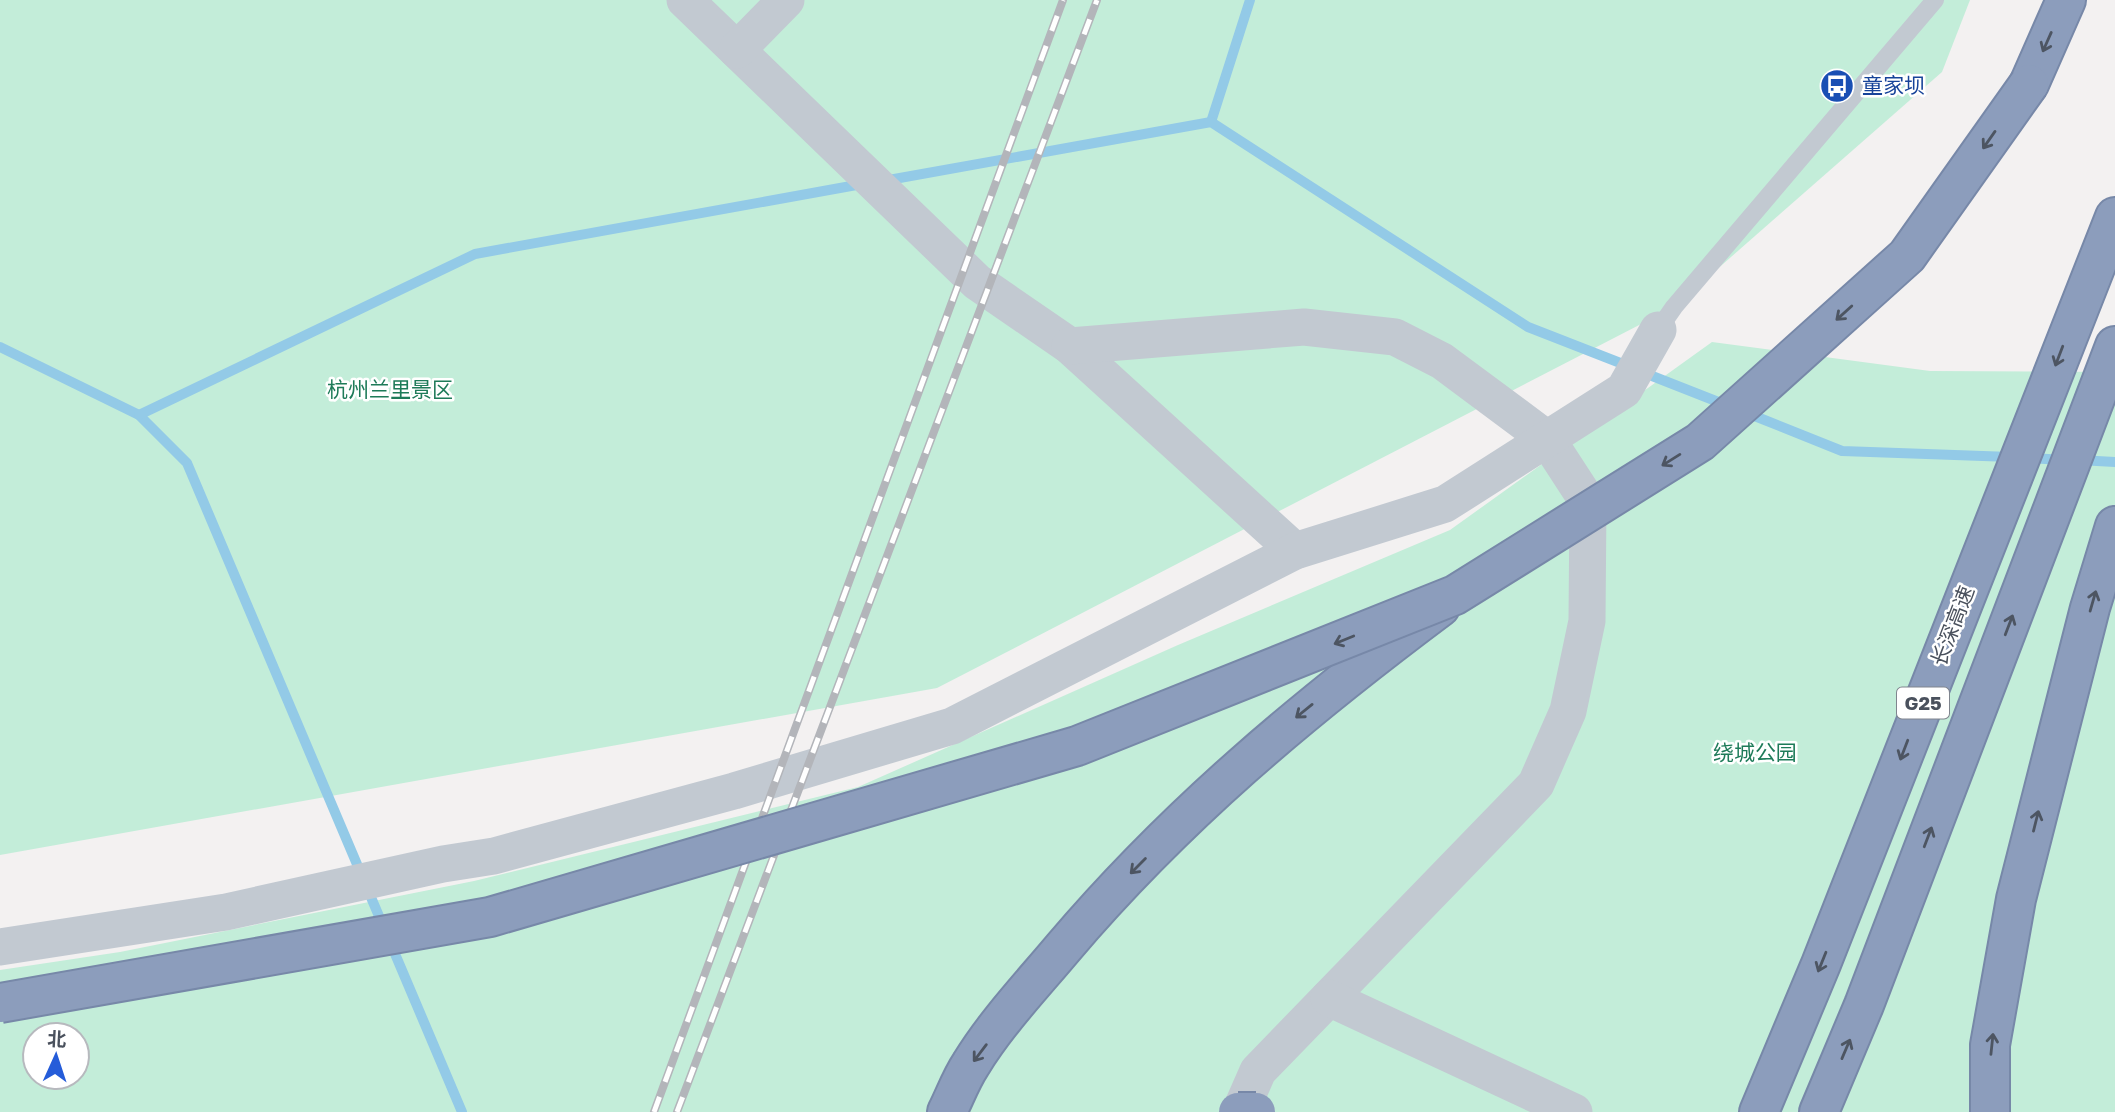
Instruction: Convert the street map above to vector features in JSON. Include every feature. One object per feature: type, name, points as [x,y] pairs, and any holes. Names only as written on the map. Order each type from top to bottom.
[{"type":"highway","points":[[947,1112],[971,1065],[1021,998],[1103,901],[1261,746],[1340,681],[1455,595],[1700,442],[1907,256],[2029,84],[2066,0]]},
{"type":"highway","name":"长深高速","points":[[1759,1112],[1826,951],[2115,216]]},
{"type":"highway","name":"G25","points":[[1819,1112],[1864,1005],[2115,346]]},
{"type":"highway","points":[[1990,1112],[1990,1045],[2016,900],[2090,608],[2115,526]]},
{"type":"highway","points":[[0,1003],[491,917],[1077,746],[1455,595]]},
{"type":"highway","points":[[1239,1112],[1256,1112]]},
{"type":"street","points":[[685,0],[977,282],[1070,346],[1295,551]]},
{"type":"street","points":[[737,50],[786,0]]},
{"type":"street","points":[[1070,346],[1304,327],[1395,337],[1442,361],[1547,439],[1588,502],[1587,621],[1568,711],[1536,785],[1258,1071],[1239,1112]]},
{"type":"street","points":[[0,947],[250,907],[443,864],[494,856],[721,795],[952,726],[1295,551],[1445,504],[1624,390],[1658,330]]},
{"type":"street","points":[[1329,998],[1574,1112]]},
{"type":"lane","points":[[1658,330],[1683,296],[1935,0]]},
{"type":"green space","name":"杭州兰里景区","points":[[0,0],[1970,0],[1942,72],[1674,307],[937,688],[0,855]]},
{"type":"green space","name":"绕城公园","points":[[1712,342],[1930,371],[2115,372],[2115,1112],[0,1112],[0,970],[120,952],[474,881],[858,787],[1178,645],[1450,530]]},
{"type":"waterway","points":[[1211,122],[1250,0]]},
{"type":"waterway","points":[[883,181],[1211,122],[1528,327],[1628,366]]},
{"type":"waterway","points":[[139,415],[475,254],[862,184]]},
{"type":"waterway","points":[[0,347],[139,415],[187,463],[384,928]]},
{"type":"waterway","points":[[1642,372],[1726,405]]},
{"type":"waterway","points":[[1747,413],[1842,451],[2011,457]]},
{"type":"waterway","points":[[2030,458],[2064,460]]},
{"type":"waterway","points":[[2079,460],[2115,462]]},
{"type":"waterway","points":[[390,942],[462,1112]]},
{"type":"railway","points":[[654,1112],[1063,0]]},
{"type":"railway","points":[[677,1112],[1097,0]]},
{"type":"place","name":"童家坝","points":[[1837,86]]}]
